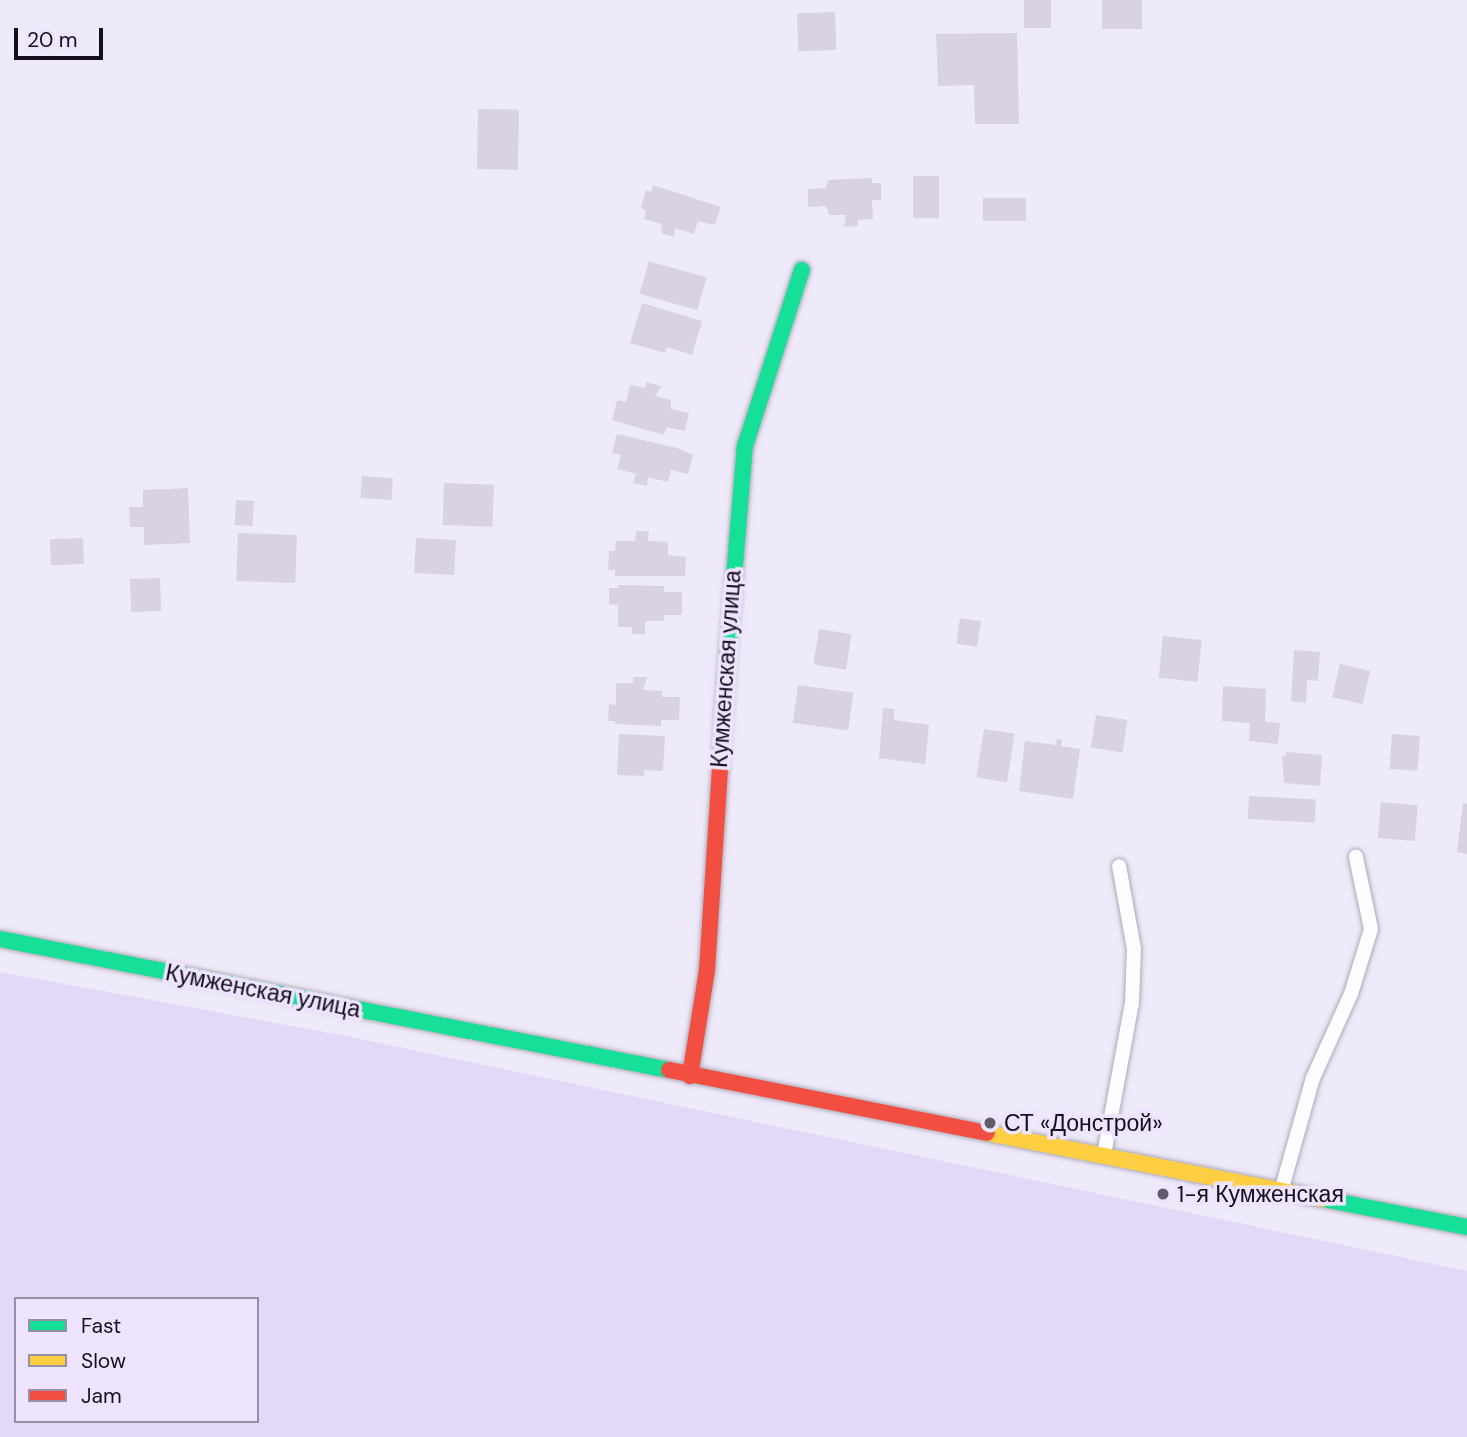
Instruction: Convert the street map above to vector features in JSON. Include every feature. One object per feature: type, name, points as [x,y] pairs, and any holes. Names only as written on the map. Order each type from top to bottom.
[{"type":"street","name":"Кумженская улица","points":[[690,1076],[707,970],[717,783],[745,446],[802,270]]},
{"type":"street","name":"Кумженская улица","points":[[0,939],[1467,1227]]},
{"type":"lane","points":[[1281,1191],[1313,1078],[1351,994],[1371,929],[1356,857]]},
{"type":"lane","points":[[1104,1156],[1132,1003],[1135,949],[1119,866]]},
{"type":"shaded area","points":[[0,972],[346,1036],[1467,1271],[1467,1437],[0,1437]]},
{"type":"building","points":[[1024,0],[1051,0],[1051,28],[1024,28]]},
{"type":"building","points":[[1102,0],[1142,0],[1142,29],[1102,29]]},
{"type":"building","points":[[835,12],[836,50],[798,51],[797,13]]},
{"type":"building","points":[[1017,33],[1019,124],[975,124],[974,85],[938,86],[936,34]]},
{"type":"building","points":[[478,109],[519,110],[518,170],[477,169]]},
{"type":"building","points":[[913,176],[939,176],[939,218],[913,218]]},
{"type":"building","points":[[872,178],[872,183],[881,183],[881,200],[872,200],[873,219],[858,220],[858,226],[844,227],[846,215],[829,215],[826,206],[808,207],[808,189],[826,188],[828,180]]},
{"type":"building","points":[[653,185],[721,207],[715,225],[698,221],[694,234],[675,228],[674,237],[661,233],[662,224],[644,219],[646,210],[641,208],[646,190],[651,192]]},
{"type":"building","points":[[983,198],[1026,198],[1026,221],[983,221]]},
{"type":"building","points":[[649,261],[707,278],[697,310],[640,294]]},
{"type":"building","points":[[642,303],[702,321],[692,355],[667,347],[665,353],[630,343]]},
{"type":"building","points":[[646,382],[662,386],[655,396],[671,400],[671,409],[689,413],[685,431],[667,427],[663,435],[612,420],[617,400],[626,402],[630,385],[645,388]]},
{"type":"building","points":[[617,434],[677,448],[693,455],[688,474],[671,470],[668,482],[648,477],[647,486],[633,483],[636,474],[617,469],[621,455],[612,453]]},
{"type":"building","points":[[362,476],[393,478],[391,500],[360,498]]},
{"type":"building","points":[[444,483],[494,485],[493,527],[443,525]]},
{"type":"building","points":[[188,488],[190,543],[144,545],[144,527],[130,527],[129,507],[143,507],[143,490]]},
{"type":"building","points":[[236,500],[254,501],[253,526],[235,525]]},
{"type":"building","points":[[636,531],[649,531],[648,541],[668,542],[668,555],[686,557],[685,576],[615,576],[615,570],[608,570],[609,551],[615,551],[616,541],[635,541]]},
{"type":"building","points":[[238,533],[297,535],[295,583],[236,581]]},
{"type":"building","points":[[83,538],[84,564],[51,565],[50,539]]},
{"type":"building","points":[[416,538],[456,540],[454,575],[414,573]]},
{"type":"building","points":[[160,578],[161,611],[131,612],[130,579]]},
{"type":"building","points":[[618,585],[664,586],[664,592],[682,592],[682,615],[664,615],[664,621],[645,621],[645,634],[632,634],[632,627],[618,627],[618,605],[609,604],[609,588],[618,588]]},
{"type":"building","points":[[960,618],[981,621],[977,647],[956,644]]},
{"type":"building","points":[[819,629],[852,634],[846,670],[813,665]]},
{"type":"building","points":[[1163,636],[1202,640],[1197,682],[1159,678]]},
{"type":"building","points":[[1294,650],[1320,652],[1318,681],[1307,680],[1306,703],[1291,701]]},
{"type":"building","points":[[1340,664],[1370,671],[1363,704],[1332,697]]},
{"type":"building","points":[[633,677],[647,677],[643,690],[662,691],[662,697],[680,697],[679,720],[661,720],[661,726],[615,724],[615,721],[608,721],[609,704],[616,705],[616,683],[633,683]]},
{"type":"building","points":[[798,685],[853,693],[848,730],[793,723]]},
{"type":"building","points":[[1223,686],[1266,689],[1265,722],[1280,723],[1278,744],[1249,741],[1250,723],[1222,721]]},
{"type":"building","points":[[883,708],[894,709],[894,720],[929,725],[925,764],[879,758]]},
{"type":"building","points":[[1096,715],[1128,720],[1122,753],[1091,748]]},
{"type":"building","points":[[984,729],[1015,734],[1007,782],[976,777]]},
{"type":"building","points":[[619,734],[665,736],[663,771],[644,770],[644,776],[617,775]]},
{"type":"building","points":[[1392,734],[1420,736],[1417,771],[1390,769]]},
{"type":"building","points":[[1057,739],[1062,740],[1061,746],[1080,749],[1073,799],[1019,791],[1025,741],[1056,745]]},
{"type":"building","points":[[1286,752],[1322,755],[1320,786],[1284,783],[1282,755],[1286,756]]},
{"type":"building","points":[[1249,796],[1316,800],[1315,822],[1248,819]]},
{"type":"building","points":[[1381,802],[1418,805],[1415,841],[1378,838]]},
{"type":"building","points":[[1463,803],[1467,804],[1467,854],[1457,852]]},
{"type":"traffic: fast","points":[[726,675],[745,446],[802,270]]},
{"type":"traffic: fast","points":[[0,939],[669,1070]]},
{"type":"traffic: fast","points":[[1323,1199],[1467,1227]]},
{"type":"traffic: slow","points":[[987,1133],[1323,1199]]},
{"type":"traffic: jam","points":[[690,1076],[707,970],[726,675]]},
{"type":"traffic: jam","points":[[669,1070],[987,1133]]},
{"type":"place","name":"СТ «Донстрой»","points":[[990,1123]]},
{"type":"place","name":"1-я Кумженская","points":[[1163,1194]]}]
